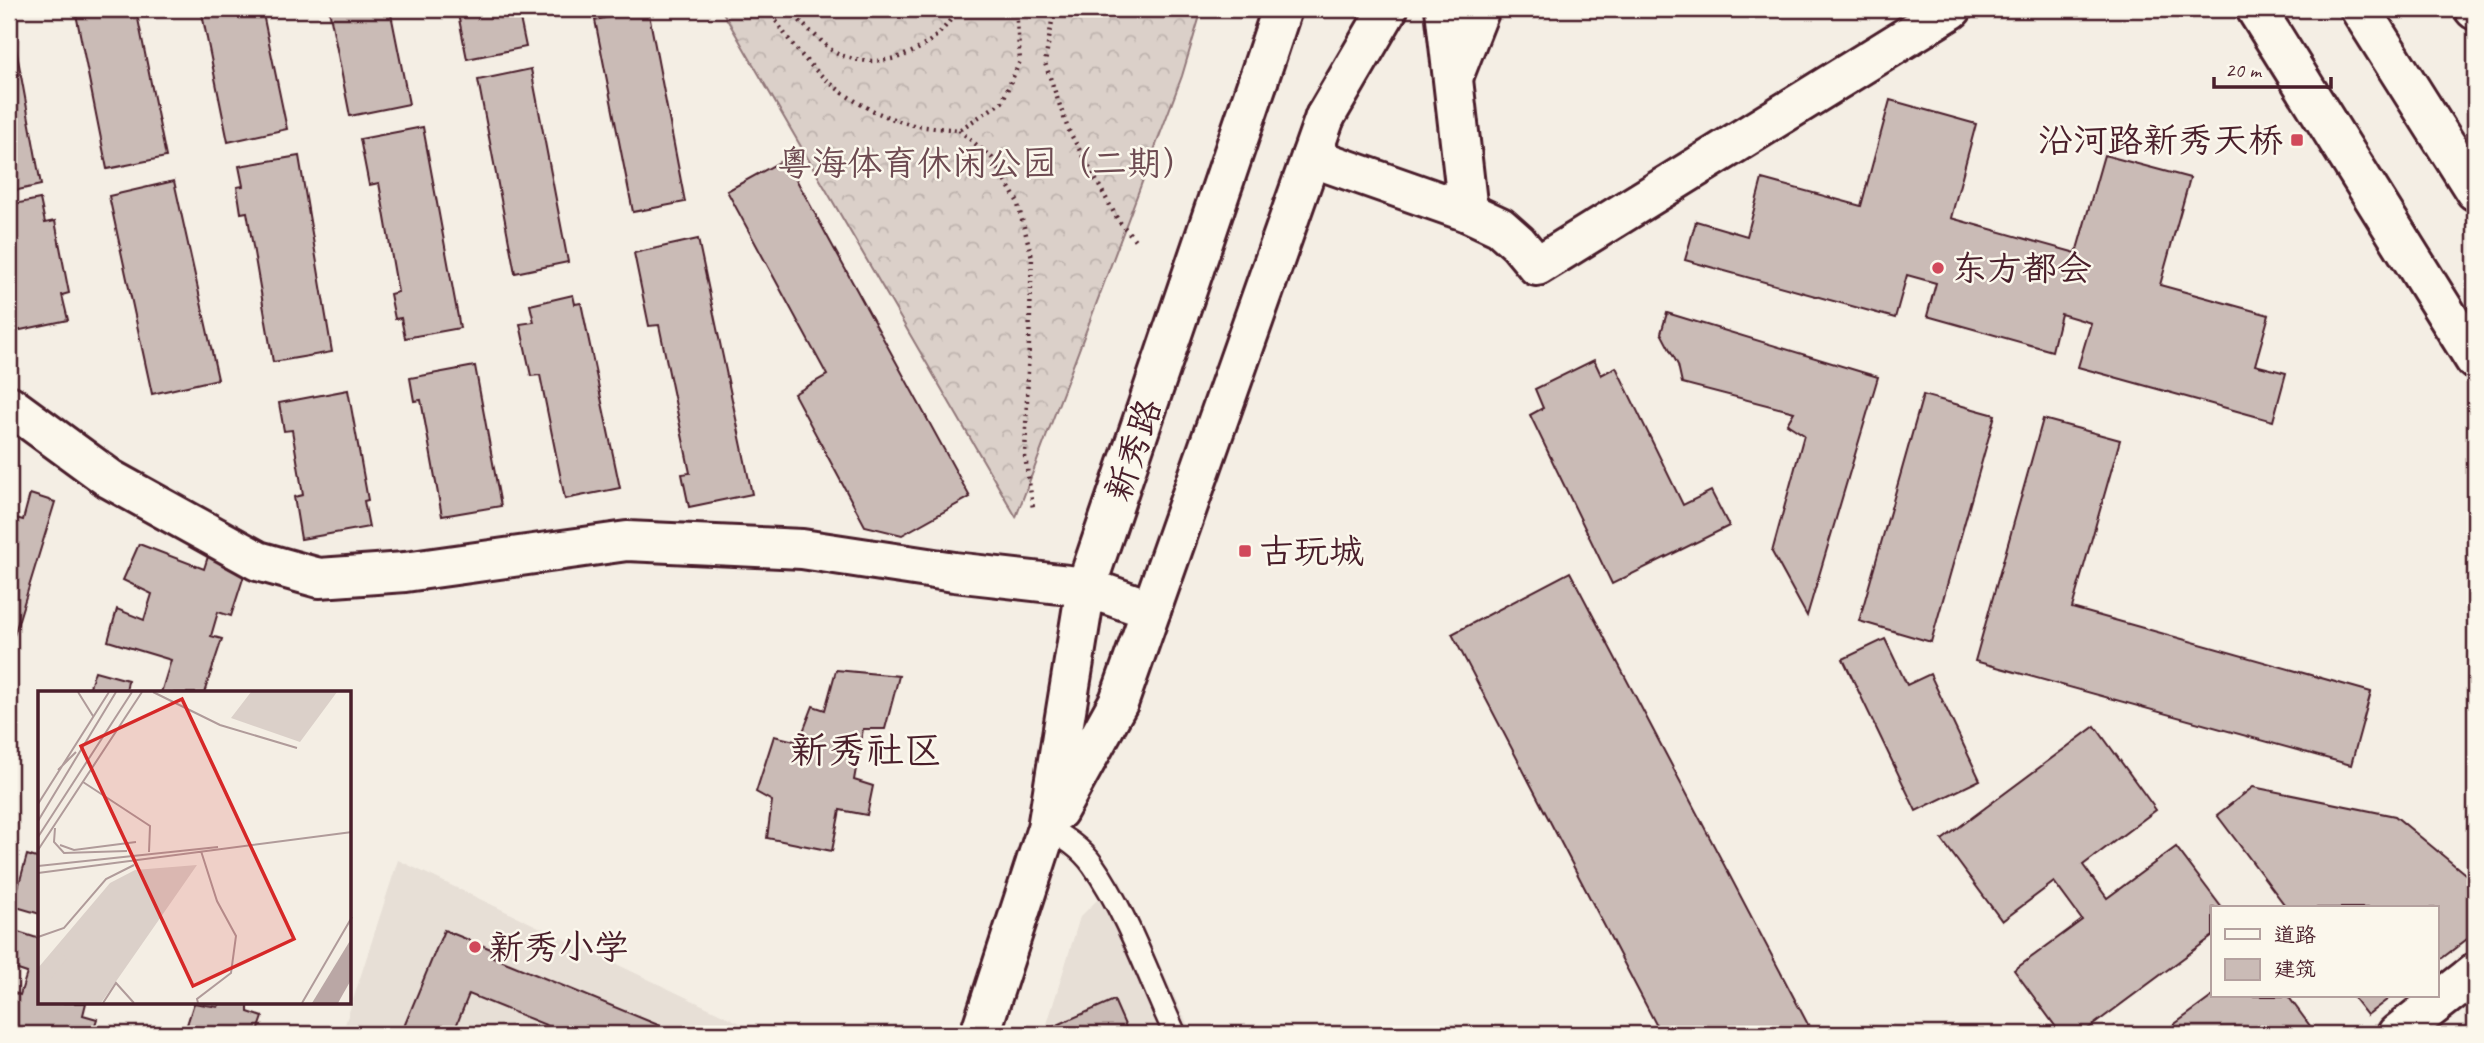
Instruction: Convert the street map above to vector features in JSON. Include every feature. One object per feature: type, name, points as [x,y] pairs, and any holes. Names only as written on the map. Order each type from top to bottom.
[{"type":"main road","points":[[1258,81],[1263,9]]},
{"type":"main road","points":[[1258,81],[1282,9]]},
{"type":"main road","points":[[1325,117],[1361,9]]},
{"type":"main road","points":[[1325,117],[1388,9]]},
{"type":"main road","points":[[1446,9],[1468,212]]},
{"type":"main road","points":[[1452,80],[1480,9]]},
{"type":"main road","points":[[1311,157],[1468,212],[1500,227],[1537,266],[1952,9]]},
{"type":"main road","points":[[2256,9],[2475,360]]},
{"type":"main road","points":[[2360,9],[2475,191]]},
{"type":"main road","name":"新秀路","points":[[980,1034],[1047,828],[1086,587],[1258,81]]},
{"type":"main road","name":"新秀路","points":[[1047,828],[1119,701],[1325,117]]},
{"type":"main road","points":[[9,405],[110,479],[258,561],[319,578],[405,572],[627,541],[802,549],[954,572],[1086,587],[1151,610]]},
{"type":"main road","points":[[2397,1034],[2475,973]]},
{"type":"lane","points":[[1047,828],[1072,842],[1092,864],[1113,900],[1175,1034]]},
{"type":"path","points":[[769,9],[785,36],[817,75],[881,113],[907,124],[959,130],[992,158],[1017,201],[1032,257],[1025,456],[1033,508]]},
{"type":"path","points":[[792,9],[797,19],[837,54],[880,63],[905,55],[946,29],[957,9]]},
{"type":"path","points":[[959,130],[1002,102],[1020,61],[1016,9]]},
{"type":"path","points":[[1054,9],[1045,63],[1068,129],[1118,220],[1136,241]]},
{"type":"shaded area","name":"新秀小学","points":[[398,860],[763,1034],[342,1034]]},
{"type":"shaded area","points":[[1119,878],[1192,1034],[1044,1034],[1080,917]]},
{"type":"green space","name":"粤海体育休闲公园（二期）","points":[[721,9],[1202,9],[1182,76],[1016,517]]},
{"type":"building","points":[[75,9],[136,9],[166,157],[107,169]]},
{"type":"building","points":[[201,9],[262,9],[287,129],[228,142]]},
{"type":"building","points":[[329,9],[390,9],[409,104],[350,116]]},
{"type":"building","points":[[457,9],[518,9],[526,47],[467,59]]},
{"type":"building","points":[[648,9],[685,202],[633,212],[595,20]]},
{"type":"building","points":[[9,10],[41,185],[9,192]]},
{"type":"building","points":[[531,69],[568,262],[515,273],[478,80]]},
{"type":"building","name":"东方都会","points":[[1890,100],[1976,124],[1951,218],[2076,253],[2104,155],[2190,178],[2160,285],[2269,315],[2255,365],[2286,373],[2273,421],[2078,367],[2091,323],[2061,314],[2052,351],[1927,316],[1936,283],[1907,275],[1895,318],[1685,260],[1696,221],[1747,236],[1762,179],[1861,206]]},
{"type":"building","points":[[423,127],[460,328],[405,338],[401,318],[395,319],[390,294],[398,292],[379,183],[369,185],[360,139]]},
{"type":"building","points":[[299,156],[332,352],[273,362],[247,212],[241,213],[237,187],[243,186],[239,166]]},
{"type":"building","points":[[785,159],[970,497],[902,535],[865,526],[794,394],[827,375],[727,191]]},
{"type":"building","points":[[174,181],[218,379],[152,394],[109,196]]},
{"type":"building","points":[[40,199],[45,223],[55,221],[69,293],[62,295],[68,320],[11,332],[9,205]]},
{"type":"building","points":[[698,239],[752,494],[689,507],[682,474],[690,473],[659,325],[649,326],[634,253]]},
{"type":"building","points":[[573,295],[575,304],[581,303],[620,488],[565,499],[540,375],[531,376],[520,324],[534,322],[530,305]]},
{"type":"building","points":[[1667,313],[1878,377],[1807,616],[1772,552],[1804,435],[1787,424],[1794,412],[1682,383],[1678,365],[1661,333]]},
{"type":"building","points":[[1594,360],[1601,375],[1616,367],[1683,505],[1711,491],[1729,526],[1612,584],[1530,415],[1543,408],[1535,389]]},
{"type":"building","points":[[475,366],[501,506],[442,516],[421,400],[414,401],[410,378]]},
{"type":"building","points":[[348,390],[368,500],[364,501],[369,527],[301,539],[294,497],[303,495],[292,430],[284,431],[279,403]]},
{"type":"building","points":[[1923,395],[1995,415],[1931,642],[1859,621]]},
{"type":"building","points":[[2043,419],[2120,440],[2072,608],[2371,692],[2351,765],[1975,661]]},
{"type":"building","points":[[30,494],[55,502],[9,652],[9,516],[23,520]]},
{"type":"building","points":[[139,544],[204,569],[211,547],[249,560],[231,616],[218,612],[211,636],[222,639],[205,691],[162,691],[171,660],[108,641],[117,609],[144,620],[152,594],[123,580]]},
{"type":"building","points":[[1570,572],[1813,1034],[1661,1034],[1452,634]]},
{"type":"building","points":[[1885,639],[1907,685],[1930,674],[1980,780],[1916,811],[1843,659]]},
{"type":"building","points":[[836,670],[899,676],[885,729],[863,729],[854,780],[873,786],[867,815],[840,810],[832,851],[767,838],[772,801],[756,792],[774,736],[799,742],[813,706],[825,710]]},
{"type":"building","points":[[95,671],[128,680],[126,691],[89,691]]},
{"type":"building","points":[[2095,726],[2156,810],[2083,865],[2107,898],[2176,847],[2220,906],[2211,906],[2211,937],[2081,1034],[2061,1034],[2014,970],[2082,920],[2054,882],[2002,921],[1942,840]]},
{"type":"building","points":[[2253,787],[2395,816],[2470,878],[2475,874],[2475,933],[2438,961],[2438,906],[2285,906],[2217,815]]},
{"type":"building","points":[[27,855],[38,858],[38,913],[13,906]]},
{"type":"building","points":[[12,930],[38,938],[38,1004],[86,1004],[83,1015],[97,1019],[92,1034],[43,1034],[32,1030],[31,1034],[9,1034],[9,991],[20,995],[27,973],[9,967]]},
{"type":"building","points":[[444,930],[496,951],[493,957],[680,1034],[568,1034],[469,994],[453,1034],[401,1034]]},
{"type":"building","points":[[2211,997],[2289,998],[2316,1034],[2161,1034]]},
{"type":"building","points":[[2354,998],[2389,998],[2367,1015]]},
{"type":"building","points":[[1114,1000],[1129,1034],[1058,1034],[1055,1026]]},
{"type":"building","points":[[194,1004],[218,1007],[220,1004],[248,1004],[248,1012],[263,1017],[257,1034],[184,1034]]},
{"type":"place","name":"沿河路新秀天桥","points":[[2297,140]]},
{"type":"place","name":"东方都会","points":[[1938,268]]},
{"type":"place","name":"古玩城","points":[[1245,551]]},
{"type":"place","name":"新秀小学","points":[[475,947]]},
{"type":"district","name":"新秀社区","points":[[866,750]]}]
